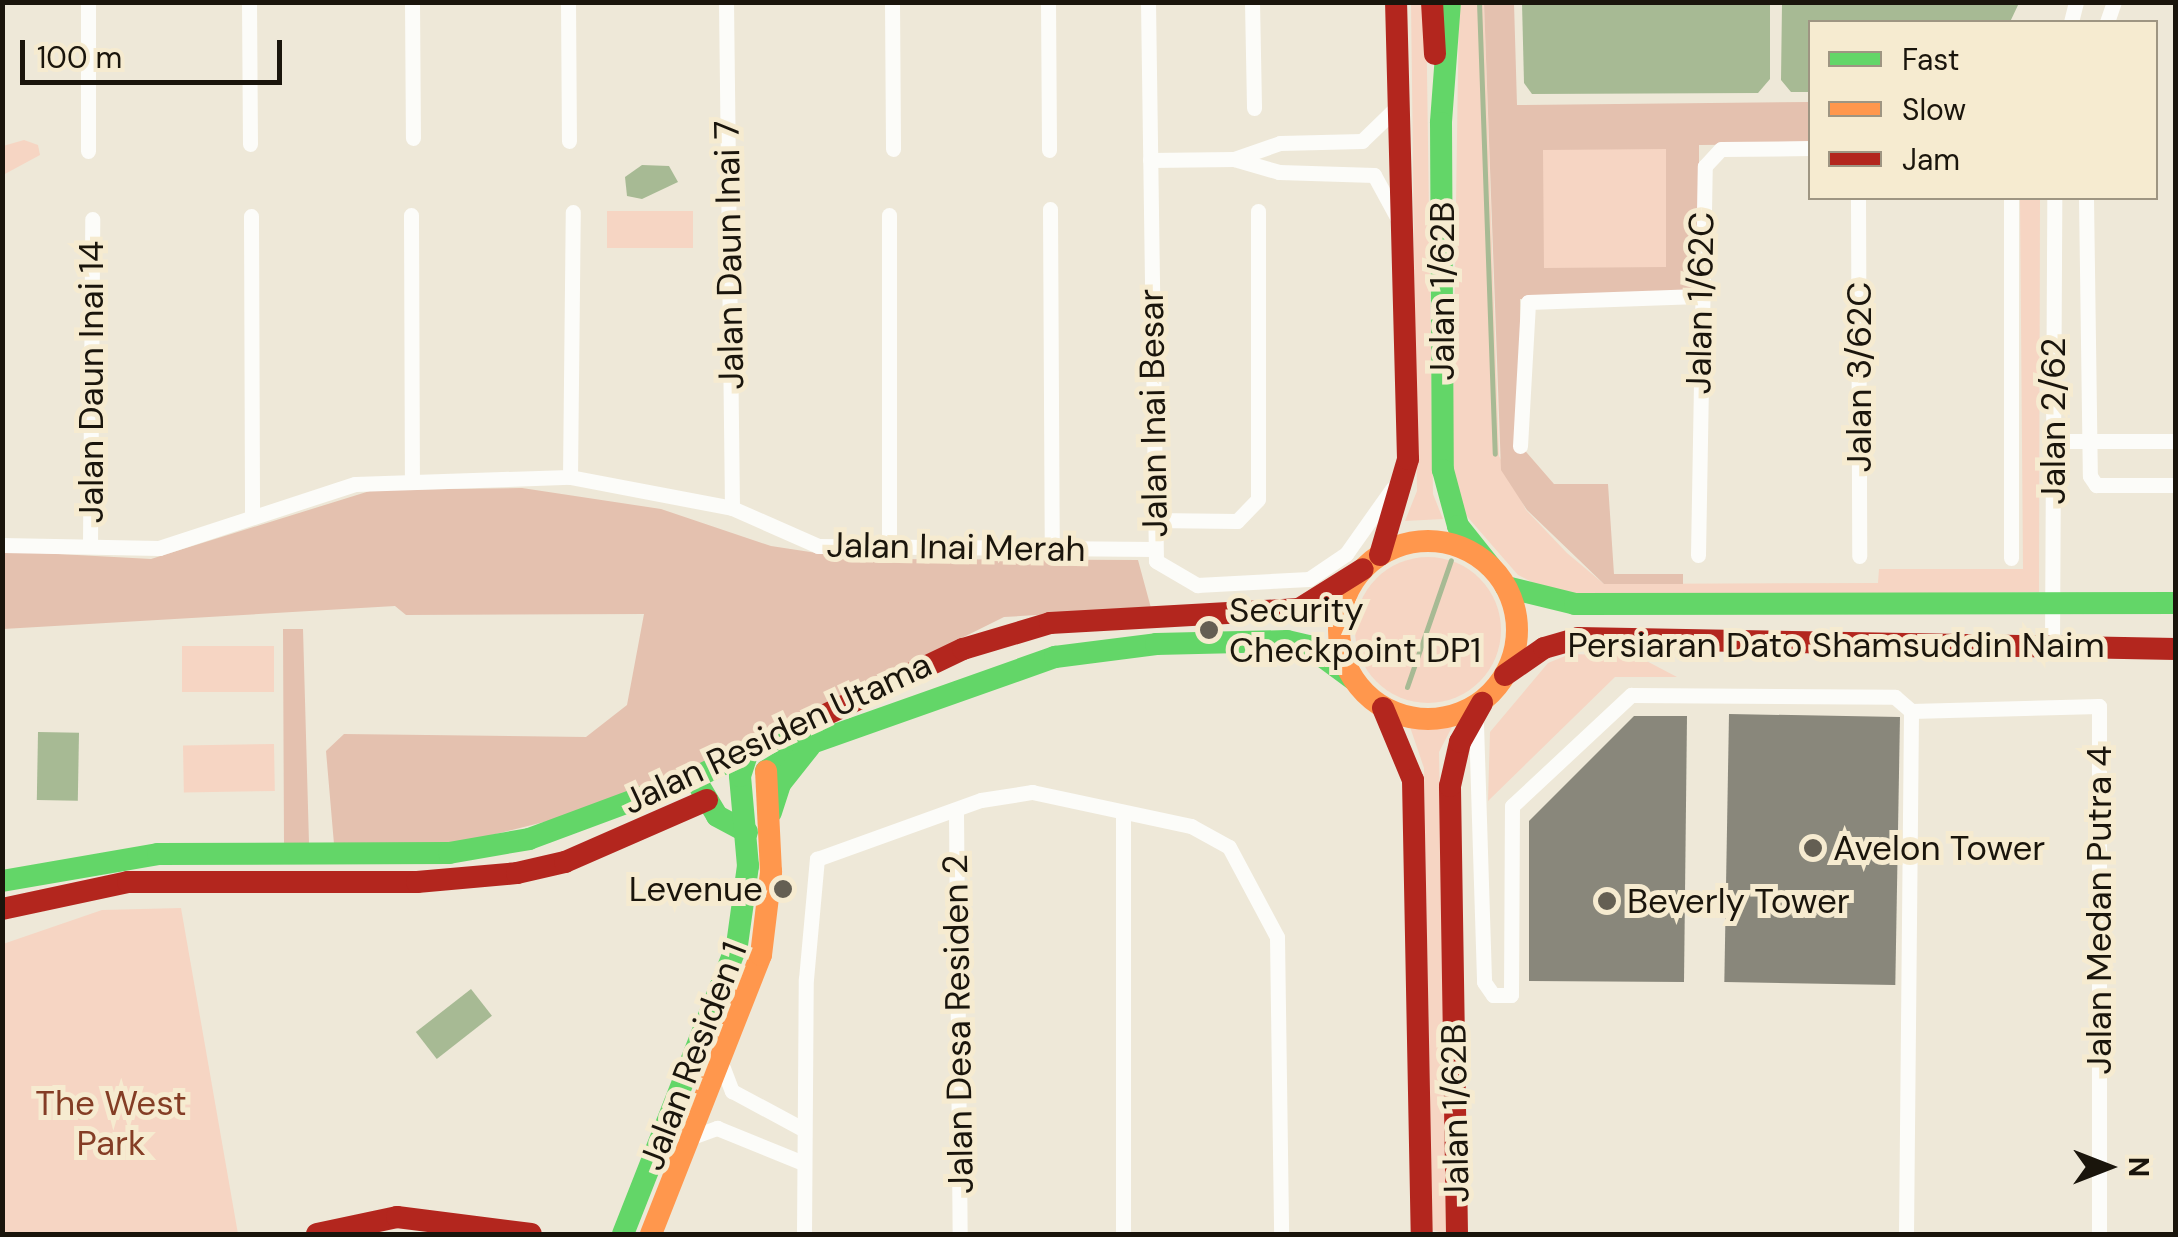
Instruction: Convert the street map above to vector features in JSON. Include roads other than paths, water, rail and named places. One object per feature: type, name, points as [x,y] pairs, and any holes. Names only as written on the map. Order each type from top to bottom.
[{"type":"main road","points":[[1432,2],[1441,123]]},
{"type":"main road","name":"Jalan 1/62B","points":[[1450,2],[1441,123],[1444,484],[1458,526],[1490,566]]},
{"type":"main road","name":"Jalan 1/62B","points":[[1372,562],[1408,459],[1398,219],[1397,6]]},
{"type":"main road","points":[[1437,541],[1490,566],[1506,587],[1516,631],[1506,675],[1481,705],[1435,720],[1383,708],[1353,678],[1339,633],[1342,608],[1372,562],[1437,541]]},
{"type":"main road","name":"Jalan Residen Utama","points":[[2,881],[89,860],[158,854],[449,852],[529,839],[696,777],[936,660],[1015,633],[1163,611],[1299,609],[1372,562]]},
{"type":"main road","name":"Persiaran Dato Shamsuddin Naim","points":[[1506,587],[1575,604],[2052,600],[2176,603]]},
{"type":"main road","name":"Persiaran Dato Shamsuddin Naim","points":[[1506,675],[1544,648],[1578,638],[2176,648]]},
{"type":"main road","name":"Jalan Residen Utama","points":[[766,771],[812,743],[975,680],[1055,657],[1141,645],[1298,643],[1353,678]]},
{"type":"main road","name":"Jalan 1/62B","points":[[1457,1234],[1450,786],[1460,742],[1481,705]]},
{"type":"main road","name":"Jalan 1/62B","points":[[1383,708],[1413,780],[1422,1233]]},
{"type":"main road","points":[[770,818],[780,784],[812,743]]},
{"type":"main road","points":[[747,755],[766,771]]},
{"type":"main road","name":"Jalan Residen 1","points":[[624,1234],[730,973],[745,906],[747,832],[740,776],[747,755]]},
{"type":"main road","name":"Jalan Residen 1","points":[[651,1234],[723,1068],[768,920],[770,818],[766,771]]},
{"type":"main road","points":[[696,777],[707,800],[726,824],[747,832]]},
{"type":"main road","name":"Jalan Residen Utama","points":[[2,909],[68,889],[142,882],[416,882],[517,872],[566,862],[707,800]]},
{"type":"main road","points":[[317,1234],[397,1217],[530,1234]]},
{"type":"street","points":[[88,2],[88,151]]},
{"type":"street","points":[[249,2],[250,144]]},
{"type":"street","points":[[412,2],[413,138]]},
{"type":"street","points":[[568,2],[569,141]]},
{"type":"street","name":"Jalan Daun Inai 7","points":[[726,2],[732,508]]},
{"type":"street","points":[[892,2],[893,149]]},
{"type":"street","points":[[1048,2],[1049,150]]},
{"type":"street","name":"Jalan Inai Besar","points":[[1148,2],[1153,520],[1154,549],[1163,570],[1197,585],[1309,579],[1360,538],[1408,459]]},
{"type":"street","points":[[1252,2],[1254,108]]},
{"type":"street","points":[[1234,159],[1301,143],[1371,138],[1396,108]]},
{"type":"street","points":[[1301,143],[1302,172]]},
{"type":"street","name":"Jalan 1/62C","points":[[1698,554],[1699,296],[1708,157],[1721,149],[1808,148]]},
{"type":"street","points":[[1150,160],[1234,159],[1302,172],[1374,175],[1398,219]]},
{"type":"street","name":"Jalan 3/62C","points":[[1858,200],[1859,556]]},
{"type":"street","points":[[2011,200],[2011,558]]},
{"type":"street","name":"Jalan 2/62","points":[[2052,644],[2054,200]]},
{"type":"street","name":"Jalan 2/62","points":[[2086,200],[2090,441],[2096,485],[2176,485]]},
{"type":"street","points":[[1050,209],[1052,550]]},
{"type":"street","points":[[1153,520],[1237,520],[1258,499],[1258,211]]},
{"type":"street","points":[[570,477],[573,212]]},
{"type":"street","points":[[410,215],[412,477]]},
{"type":"street","points":[[889,215],[889,548]]},
{"type":"street","points":[[251,216],[252,515]]},
{"type":"street","name":"Jalan Daun Inai 14","points":[[90,545],[92,219]]},
{"type":"street","points":[[1520,446],[1528,302],[1699,296]]},
{"type":"street","points":[[2052,441],[2176,441]]},
{"type":"street","name":"Jalan Inai Merah","points":[[2,545],[158,548],[355,484],[412,477],[570,477],[732,508],[796,541],[889,548],[1154,549]]},
{"type":"street","points":[[1481,705],[1473,770],[1484,828],[1484,982],[1493,994],[1511,994],[1512,806],[1631,694],[1895,697],[1912,711],[1906,1234]]},
{"type":"street","name":"Jalan Medan Putra 4","points":[[1912,711],[2099,706],[2099,1234]]},
{"type":"street","points":[[804,1234],[803,1129],[817,859],[999,795],[1032,792],[1191,826],[1228,847],[1278,938],[1281,1234]]},
{"type":"street","name":"Jalan Desa Residen 2","points":[[956,813],[960,1234]]},
{"type":"street","points":[[1122,814],[1123,1234]]},
{"type":"street","points":[[723,1068],[732,1091],[803,1129]]},
{"type":"street","points":[[692,1137],[716,1128],[803,1163]]},
{"type":"waterway","points":[[1479,2],[1495,454]]},
{"type":"waterway","points":[[1407,687],[1451,560]]},
{"type":"place","name":"Security Checkpoint DP1","points":[[1209,630]]},
{"type":"place","name":"Avelon Tower","points":[[1813,848]]},
{"type":"place","name":"Levenue","points":[[783,889]]},
{"type":"place","name":"Beverly Tower","points":[[1607,901]]},
{"type":"park label","name":"The West Park","points":[[111,1123]]}]
